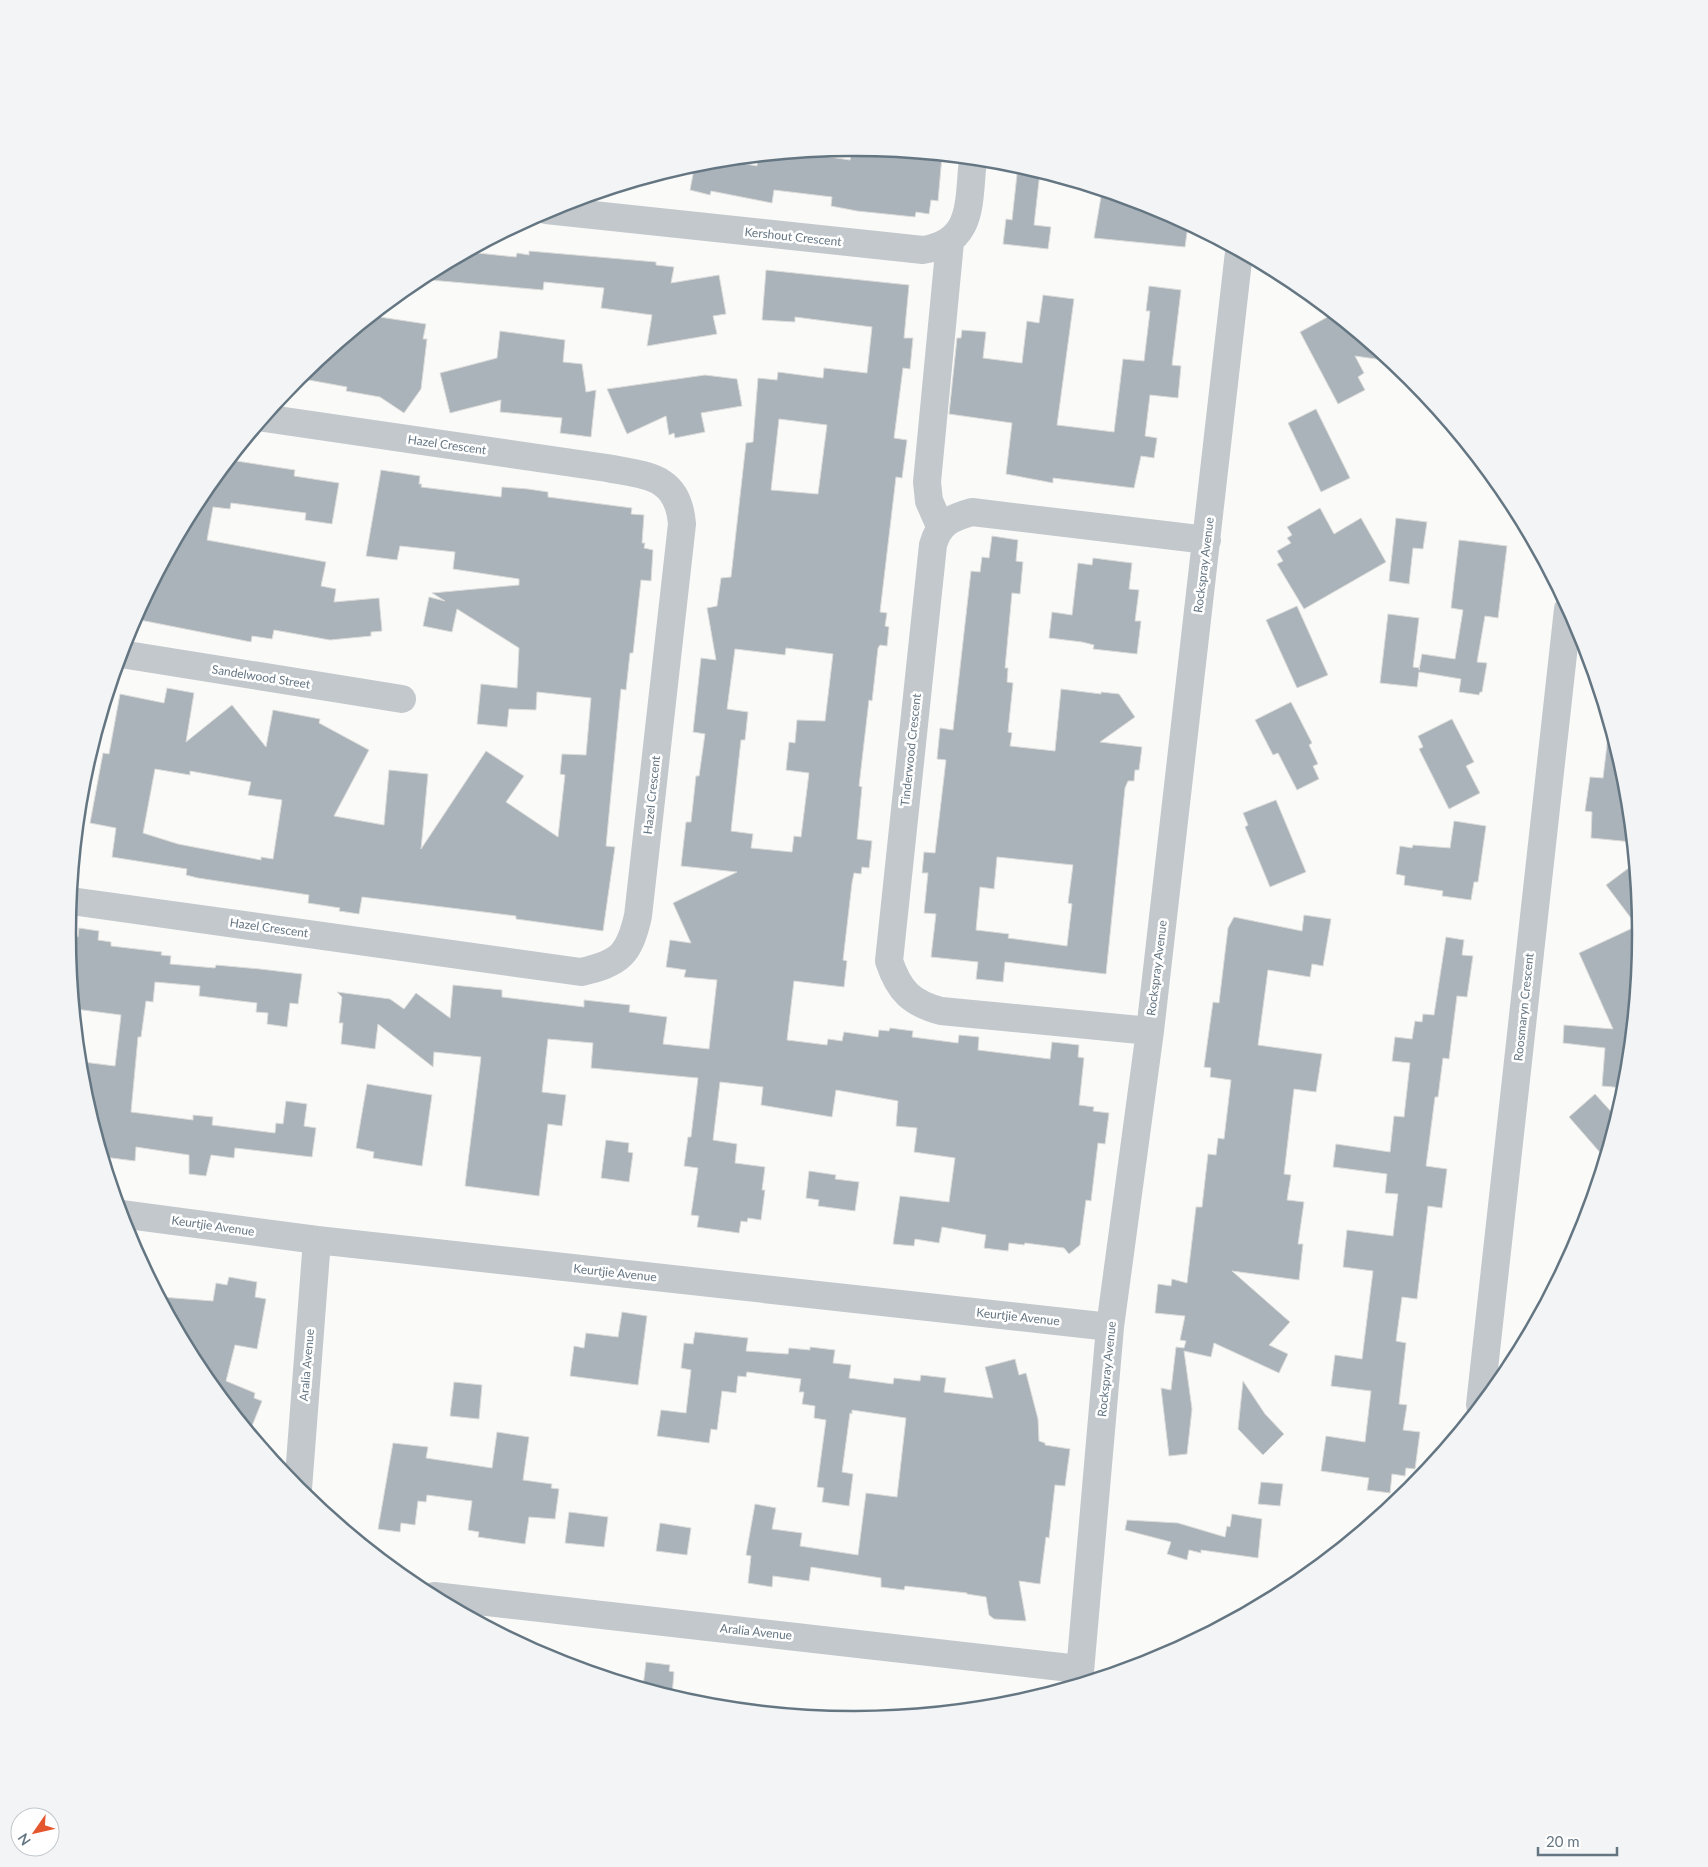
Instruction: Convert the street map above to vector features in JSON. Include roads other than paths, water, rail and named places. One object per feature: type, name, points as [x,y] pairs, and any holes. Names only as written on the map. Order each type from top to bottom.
[{"type":"street","points":[[972,165],[964,222],[950,242],[927,482],[929,501],[940,526],[948,519],[959,515],[985,511],[1207,540]]},
{"type":"street","name":"Kershout Crescent","points":[[564,212],[923,250],[950,242]]},
{"type":"street","name":"Rockspray Avenue","points":[[1079,1676],[1110,1327],[1150,1031],[1238,258]]},
{"type":"street","name":"Hazel Crescent","points":[[77,902],[581,972],[615,962],[625,953],[632,940],[638,916],[682,524],[678,502],[670,489],[662,481],[653,477],[608,468],[271,419]]},
{"type":"street","name":"Tinderwood Crescent","points":[[940,526],[933,545],[889,961],[894,977],[910,998],[924,1006],[941,1011],[1150,1031]]},
{"type":"street","name":"Roosmaryn Crescent","points":[[1481,1393],[1567,622]]},
{"type":"street","name":"Sandelwood Street","points":[[128,655],[402,699]]},
{"type":"street","name":"Keurtjie Avenue","points":[[129,1215],[317,1240],[1110,1327]]},
{"type":"street","name":"Aralia Avenue","points":[[299,1478],[317,1240]]},
{"type":"street","name":"Aralia Avenue","points":[[451,1598],[1079,1676]]}]
